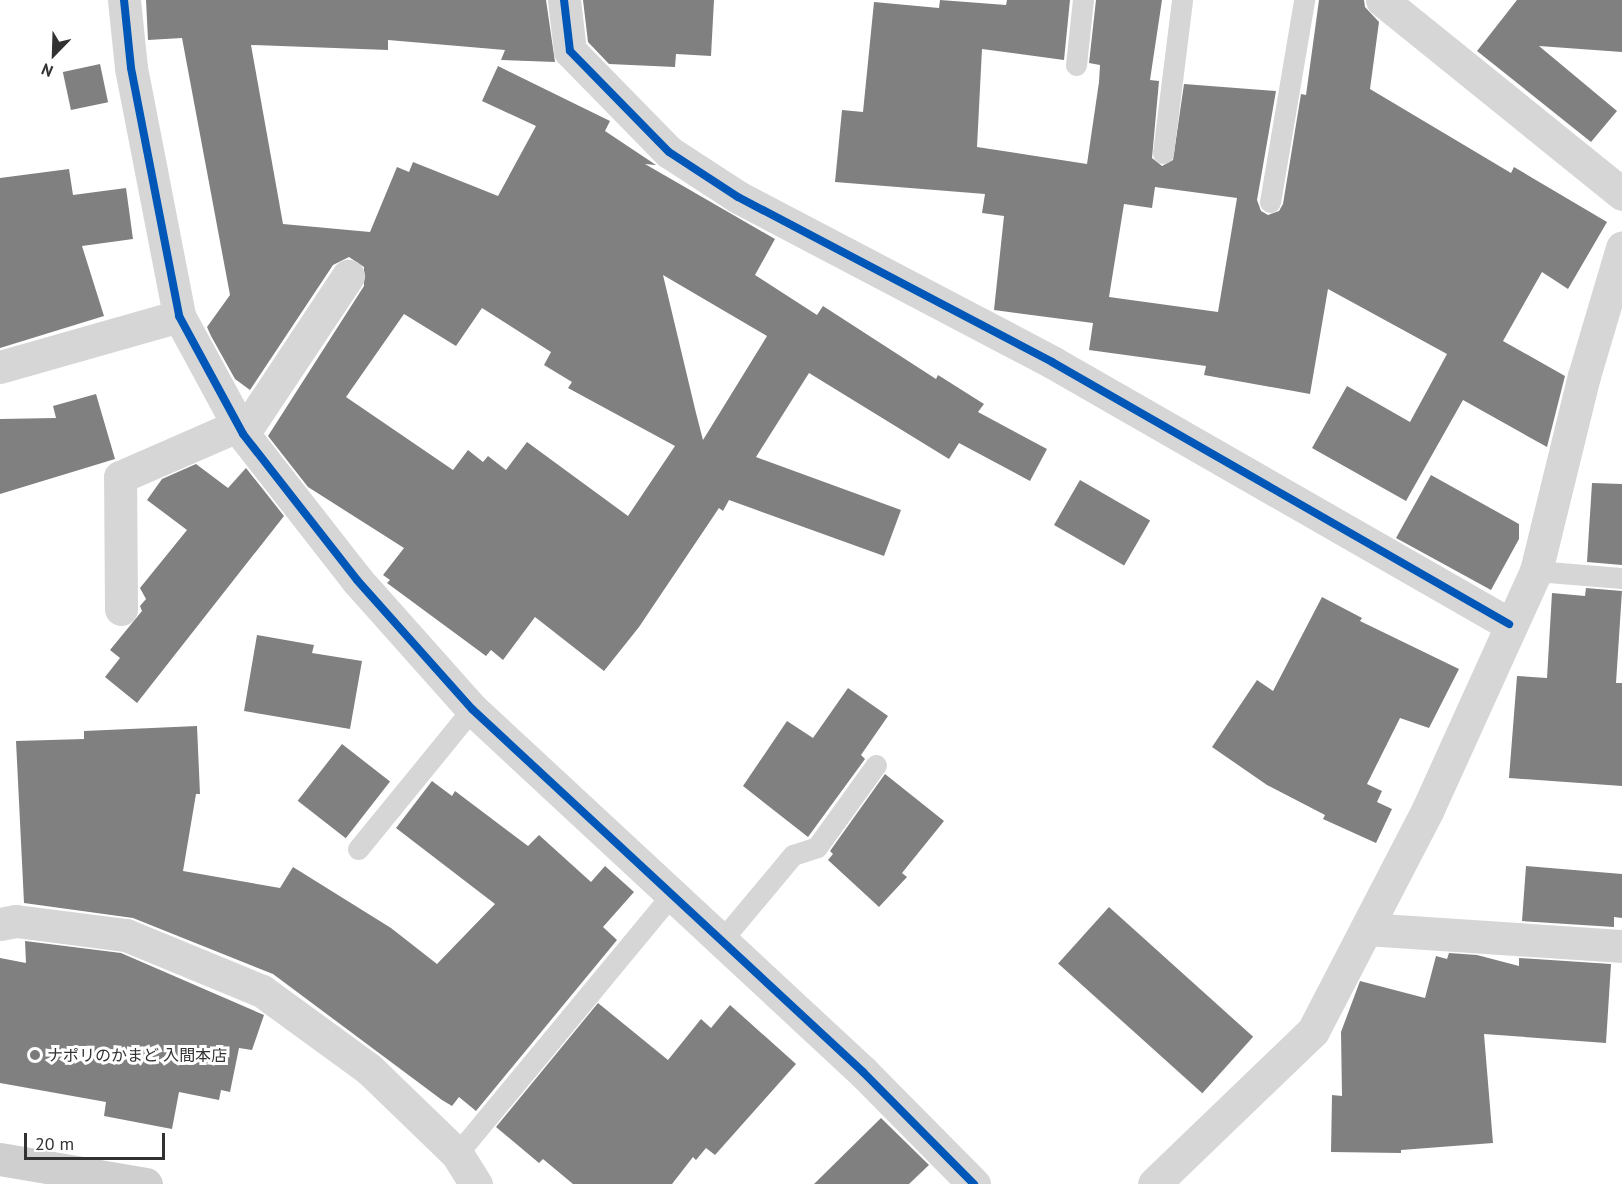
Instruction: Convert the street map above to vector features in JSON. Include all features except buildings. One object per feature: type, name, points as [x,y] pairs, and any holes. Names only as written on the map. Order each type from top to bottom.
[{"type":"main road","points":[[0,1159],[146,1184]]},
{"type":"street","points":[[124,0],[131,68],[179,316],[240,430],[357,580],[472,709],[863,1072],[974,1184]]},
{"type":"street","points":[[564,0],[570,51],[669,152],[738,196],[1052,362],[1509,624]]},
{"type":"street","points":[[1382,0],[1622,194]]},
{"type":"street","points":[[1154,1184],[1313,1030],[1428,809],[1509,624],[1536,571],[1584,376],[1622,248]]},
{"type":"street","points":[[121,609],[120,477],[240,430],[348,276]]},
{"type":"street","points":[[0,367],[179,316]]},
{"type":"street","points":[[0,924],[16,921],[126,935],[262,991],[369,1069],[457,1154],[476,1184]]},
{"type":"street","points":[[1366,929],[1622,946]]},
{"type":"lane","points":[[1076,65],[1083,0]]},
{"type":"lane","points":[[1163,153],[1182,0]]},
{"type":"lane","points":[[1270,202],[1304,0]]},
{"type":"lane","points":[[1536,571],[1622,578]]},
{"type":"lane","points":[[358,849],[472,709]]},
{"type":"lane","points":[[721,941],[793,855],[817,847],[876,765]]},
{"type":"lane","points":[[457,1154],[670,895]]},
{"type":"cycle path","points":[[124,0],[131,68],[179,316],[243,434],[357,580],[472,709],[863,1072],[974,1184]]},
{"type":"cycle path","points":[[564,0],[570,51],[669,152],[738,197],[1052,362],[1509,624]]},
{"type":"place","name":"ナポリのかまど 入間本店","points":[[35,1055]]}]
